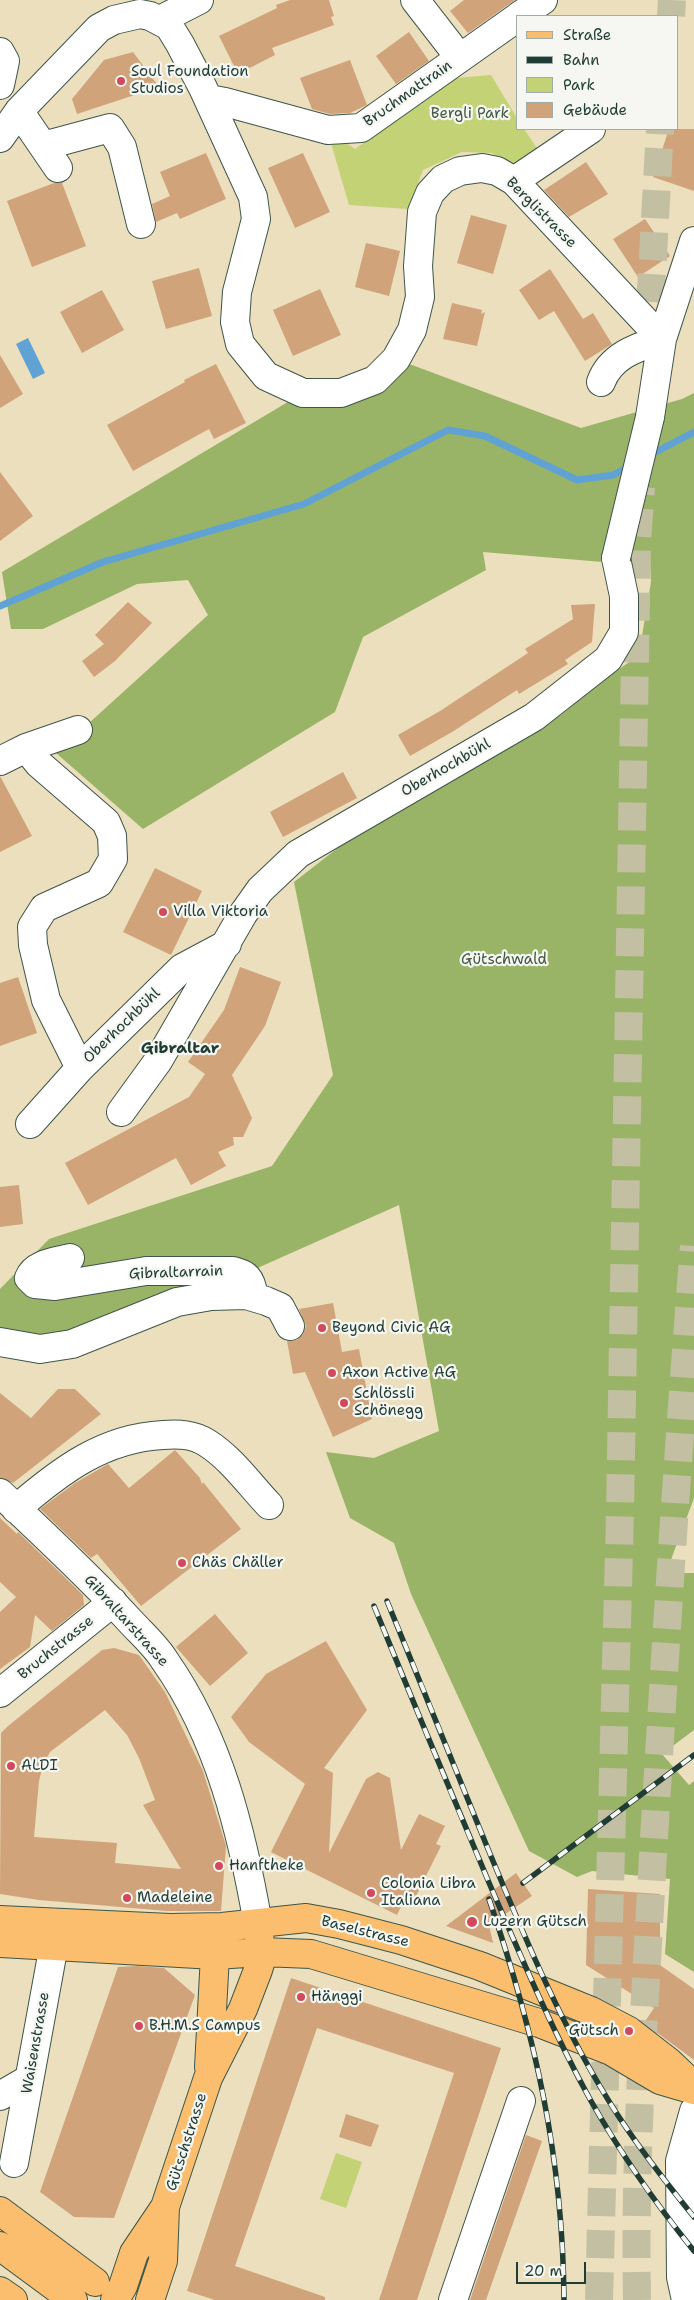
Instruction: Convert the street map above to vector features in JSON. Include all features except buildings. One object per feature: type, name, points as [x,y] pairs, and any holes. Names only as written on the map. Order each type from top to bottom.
[{"type":"main road","name":"Baselstrasse","points":[[0,1943],[56,1935],[170,1928],[222,1927],[299,1918],[330,1923],[401,1940],[480,1966],[591,2011],[629,2032],[669,2062],[694,2086]]},
{"type":"main road","name":"Baselstrasse","points":[[0,1920],[56,1935],[215,1955],[262,1952],[311,1954],[539,2023],[611,2051],[660,2080],[694,2090]]},
{"type":"main road","points":[[258,1924],[262,1952],[258,1970],[243,2009],[208,2078],[215,1955],[225,1939],[242,1928],[258,1924]]},
{"type":"main road","name":"Gütschstrasse","points":[[165,2207],[208,2078]]},
{"type":"main road","points":[[121,2292],[134,2253],[165,2207]]},
{"type":"main road","points":[[155,2298],[162,2261],[165,2207]]},
{"type":"main road","points":[[0,2211],[95,2282]]},
{"type":"main road","points":[[0,2246],[73,2300]]},
{"type":"main road","points":[[0,2291],[13,2300]]},
{"type":"street","points":[[0,138],[19,111],[99,28],[128,8],[160,20],[199,0]]},
{"type":"street","name":"Bruchmattrain","points":[[415,0],[460,58]]},
{"type":"street","name":"Bruchmattrain","points":[[522,15],[543,0]]},
{"type":"street","name":"Bruchmattrain","points":[[209,100],[224,102],[328,130],[361,128],[516,19]]},
{"type":"street","name":"Berglistrasse","points":[[160,20],[175,35],[209,100],[253,197],[256,219],[237,292],[235,322],[240,344],[266,376],[303,393],[341,393],[375,380],[396,359],[412,330],[420,297],[418,266],[422,212],[430,193],[443,179],[460,171],[482,168],[496,171],[514,181],[662,339]]},
{"type":"street","points":[[0,52],[5,61],[0,84]]},
{"type":"street","points":[[19,111],[58,168]]},
{"type":"street","points":[[43,146],[110,128],[122,147],[141,224]]},
{"type":"street","points":[[514,181],[590,130]]},
{"type":"street","points":[[601,382],[609,367],[618,358],[632,350],[662,339],[694,241]]},
{"type":"street","name":"Oberhochbühl","points":[[121,1112],[158,1061],[243,914],[260,890],[298,854],[534,717],[608,659],[624,632],[624,596],[618,566],[650,417],[662,339]]},
{"type":"street","points":[[0,761],[26,748],[78,730]]},
{"type":"street","points":[[26,748],[40,764],[106,822],[112,836],[113,859],[99,883],[44,908],[32,927],[33,944],[46,1000],[80,1068]]},
{"type":"street","name":"Oberhochbühl","points":[[30,1124],[80,1068],[182,968],[227,944]]},
{"type":"street","name":"Gibraltarrain","points":[[0,1342],[40,1349],[72,1344],[177,1302],[211,1296],[246,1296],[252,1288],[250,1280],[244,1274],[233,1271],[146,1272],[55,1286],[35,1284],[29,1278],[32,1270],[70,1258]]},
{"type":"street","points":[[246,1296],[280,1307],[290,1326]]},
{"type":"street","name":"Gibraltarstrasse","points":[[258,1924],[240,1832],[226,1785],[192,1704],[165,1659],[113,1602],[8,1501],[53,1477],[86,1456],[119,1441],[146,1436],[183,1434],[206,1442],[218,1451],[269,1505]]},
{"type":"street","name":"Bruchstrasse","points":[[0,1693],[113,1602]]},
{"type":"street","name":"Waisenstrasse","points":[[14,2163],[56,1935]]},
{"type":"street","points":[[0,2096],[29,2079]]},
{"type":"street","points":[[453,2300],[521,2101]]},
{"type":"street","points":[[686,2300],[681,2277],[680,2161],[694,2111]]},
{"type":"street","points":[[121,2292],[155,2298]]},
{"type":"green space","name":"Bergli Park","points":[[491,75],[516,117],[516,130],[525,130],[541,154],[517,169],[492,153],[462,152],[423,170],[408,209],[349,205],[331,143],[342,140],[355,149],[456,78]]},
{"type":"green space","name":"Gütschwald","points":[[396,359],[581,428],[682,399],[694,393],[694,1498],[666,1573],[694,1573],[694,1730],[662,1754],[689,1785],[694,1781],[694,1972],[665,1954],[670,1879],[592,1871],[577,1877],[529,1851],[411,1594],[394,1543],[350,1518],[326,1452],[374,1458],[439,1431],[399,1205],[244,1274],[198,1285],[49,1337],[0,1327],[0,1289],[49,1239],[272,1166],[333,1075],[294,882],[428,778],[466,768],[561,715],[604,679],[631,661],[642,636],[651,582],[650,556],[626,553],[603,562],[483,552],[486,570],[363,637],[335,712],[143,829],[56,753],[208,615],[188,580],[137,584],[43,629],[11,629],[2,572],[303,393]]},
{"type":"green space","points":[[336,2153],[362,2162],[346,2208],[320,2199]]},
{"type":"water","points":[[28,338],[45,373],[33,379],[16,344]]},
{"type":"waterway","points":[[0,606],[103,562],[304,504],[448,430],[485,436],[577,480],[613,475],[632,465]]},
{"type":"waterway","points":[[648,456],[694,432]]},
{"type":"tunnel","points":[[671,15],[672,0]]},
{"type":"tunnel","points":[[648,344],[660,130]]},
{"type":"tunnel","points":[[599,2300],[620,1513],[637,542],[641,487]]},
{"type":"tunnel","points":[[637,2300],[637,2188],[653,1855],[694,1246]]},
{"type":"railway","points":[[387,1601],[502,1884],[564,2020],[599,2085],[619,2117],[655,2168],[694,2217]]},
{"type":"railway","points":[[374,1606],[490,1885],[564,2049],[614,2140],[653,2197],[694,2251]]},
{"type":"railway","points":[[523,1883],[694,1755]]},
{"type":"railway","points":[[489,1899],[520,1998],[543,2096],[558,2196],[564,2300]]},
{"type":"place","name":"Soul Foundation Studios","points":[[121,81]]},
{"type":"place","name":"Villa Viktoria","points":[[163,912]]},
{"type":"place","name":"Beyond Civic AG","points":[[322,1328]]},
{"type":"place","name":"Axon Active AG","points":[[332,1373]]},
{"type":"place","name":"Schlössli Schönegg","points":[[344,1403]]},
{"type":"place","name":"Chäs Chäller","points":[[182,1563]]},
{"type":"place","name":"ALDI","points":[[11,1766]]},
{"type":"place","name":"Hanftheke","points":[[219,1866]]},
{"type":"place","name":"Colonia Libra Italiana","points":[[371,1893]]},
{"type":"place","name":"Madeleine","points":[[127,1898]]},
{"type":"place","name":"Luzern Gütsch","points":[[472,1922]]},
{"type":"place","name":"Hänggi","points":[[301,1997]]},
{"type":"place","name":"B.H.M.S Campus","points":[[139,2026]]},
{"type":"place","name":"Gütsch","points":[[629,2031]]},
{"type":"district","name":"Gibraltar","points":[[180,1049]]}]
